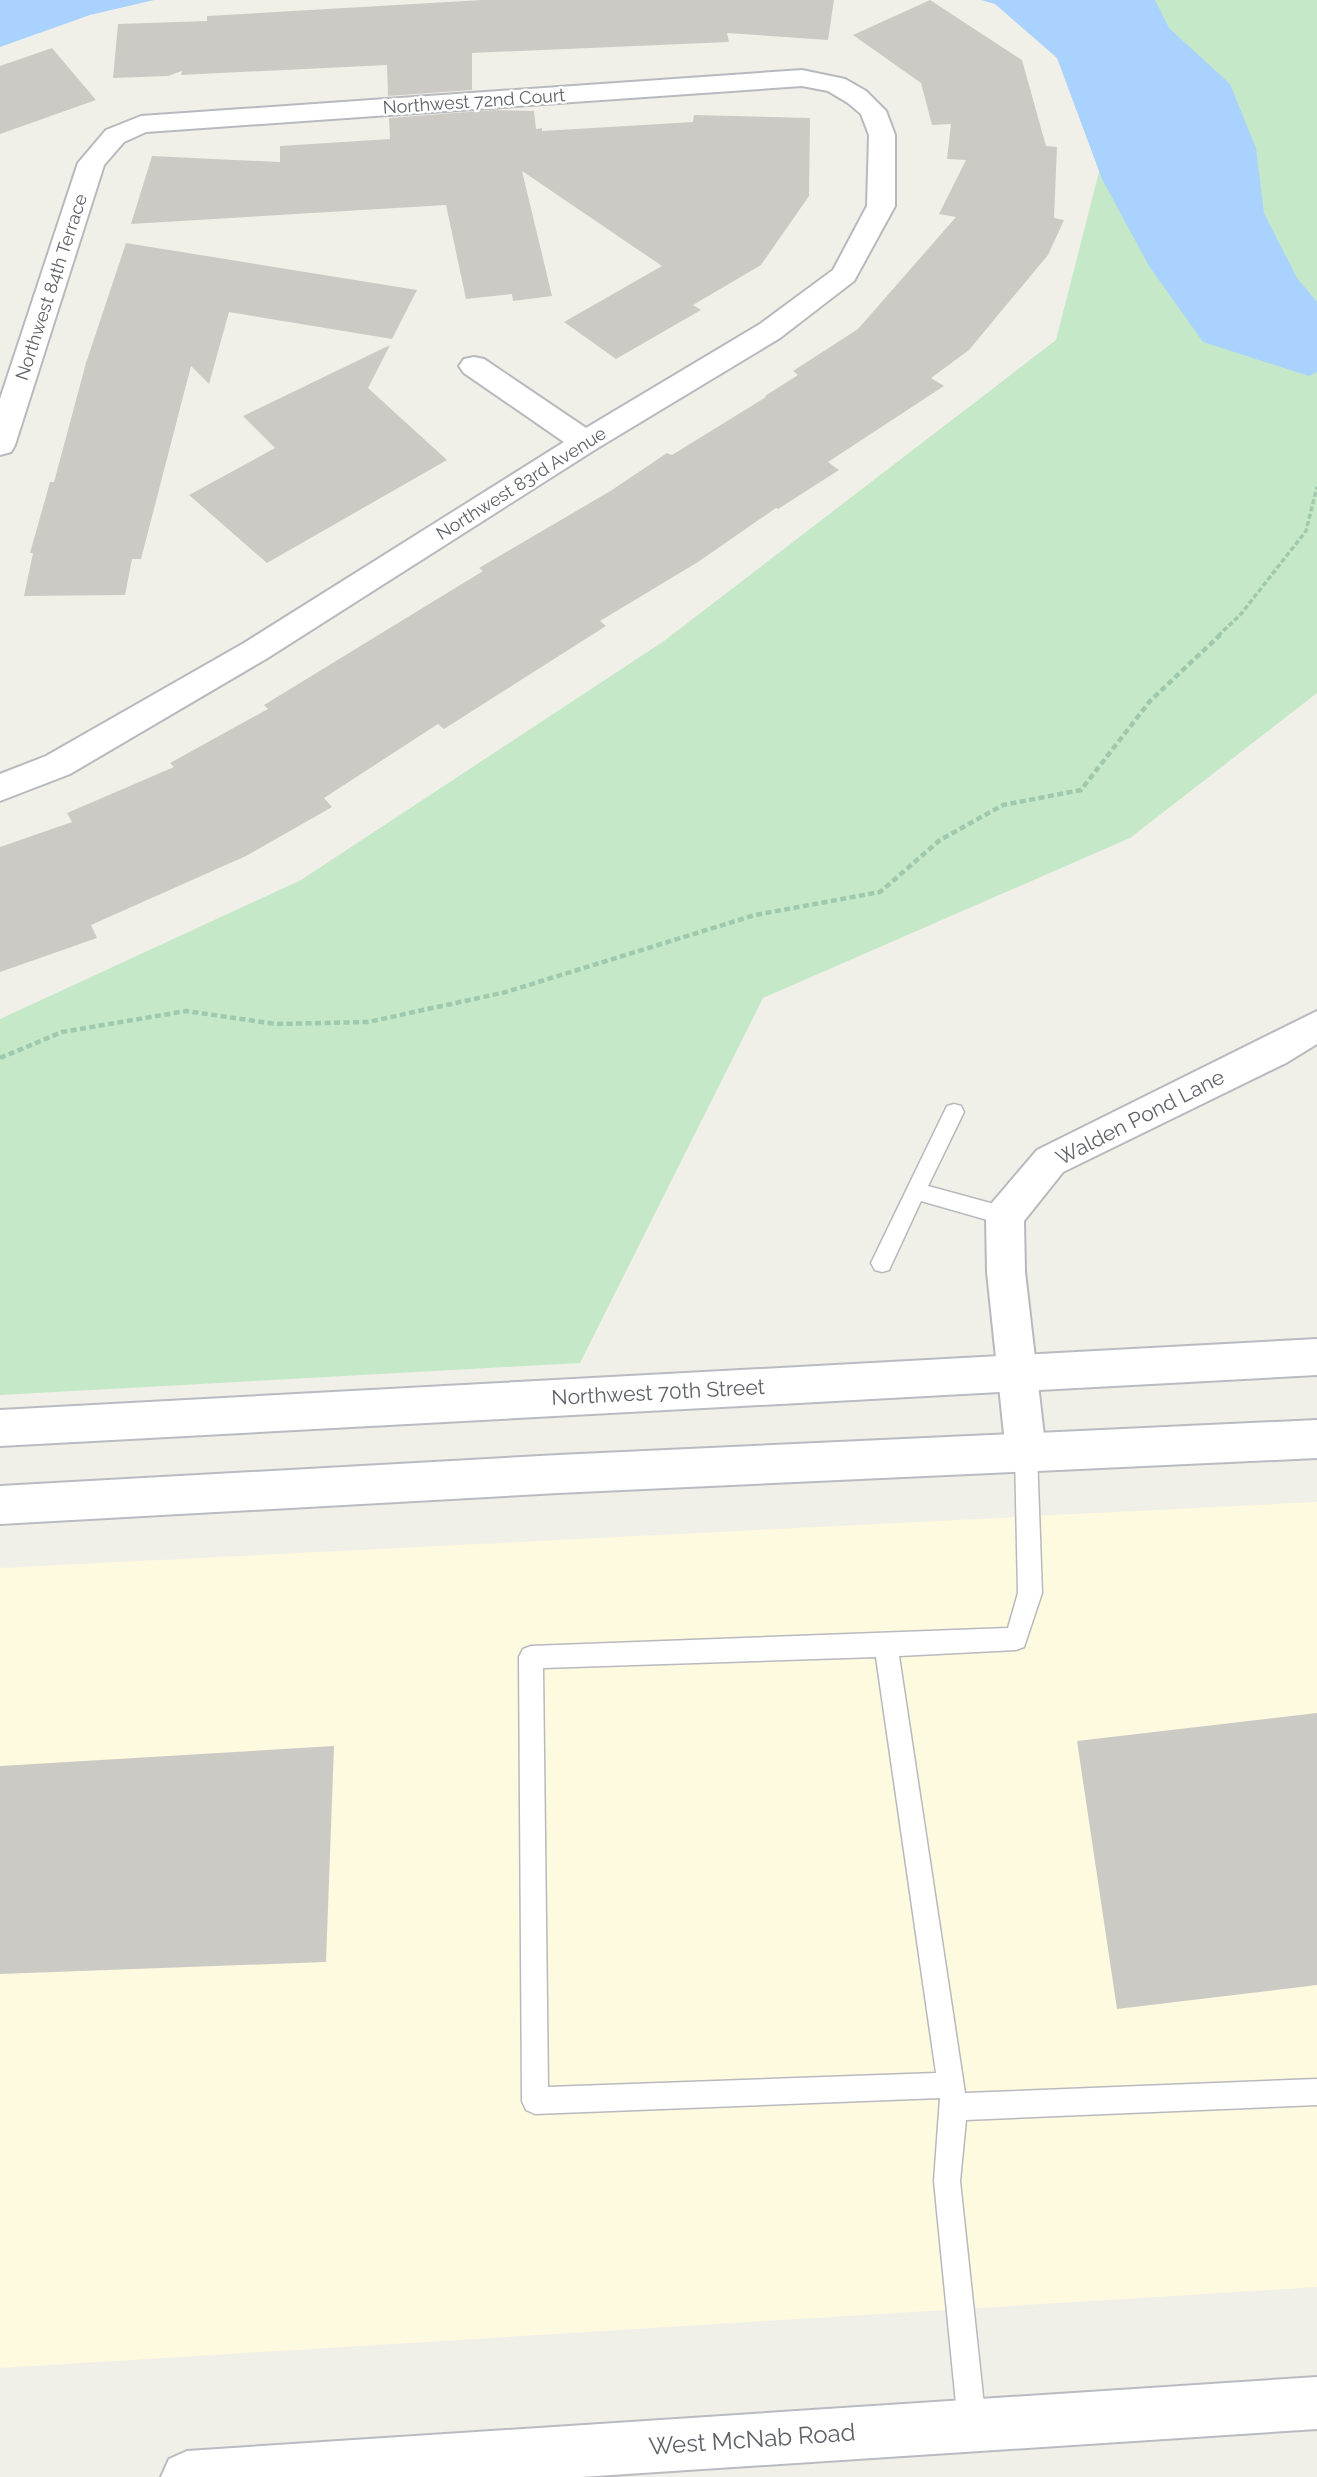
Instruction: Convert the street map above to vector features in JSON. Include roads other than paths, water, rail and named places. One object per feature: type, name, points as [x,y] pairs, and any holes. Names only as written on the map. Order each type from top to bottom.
[{"type":"street","name":"Northwest 72nd Court","points":[[114,136],[141,124],[702,84],[802,78],[836,85]]},
{"type":"street","name":"Northwest 83rd Avenue","points":[[0,788],[58,765],[255,651],[585,442],[770,331],[844,275],[881,206],[883,135],[873,111],[836,85]]},
{"type":"street","name":"Northwest 84th Terrace","points":[[0,445],[91,163],[114,136]]},
{"type":"street","points":[[474,366],[585,442]]},
{"type":"street","name":"Walden Pond Lane","points":[[1005,1216],[1050,1161],[1273,1052],[1317,1026]]},
{"type":"street","points":[[1005,1216],[1006,1272],[1026,1453]]},
{"type":"street","name":"Northwest 70th Street","points":[[0,1428],[1317,1357]]},
{"type":"street","points":[[0,1505],[1317,1438]]},
{"type":"street","name":"West McNab Road","points":[[187,2477],[1317,2403]]},
{"type":"lane","points":[[882,1263],[954,1112]]},
{"type":"lane","points":[[915,1191],[1005,1216]]},
{"type":"lane","points":[[1026,1453],[1030,1592],[1016,1639],[531,1657],[536,2101],[1317,2092]]},
{"type":"lane","points":[[886,1645],[953,2096],[947,2181],[972,2424]]},
{"type":"water","points":[[0,0],[154,0],[90,15],[0,47]]},
{"type":"water","points":[[981,0],[1155,0],[1169,28],[1230,84],[1256,148],[1264,213],[1297,278],[1317,302],[1317,372],[1309,376],[1203,342],[1149,266],[1102,179],[1057,58],[995,4]]}]
